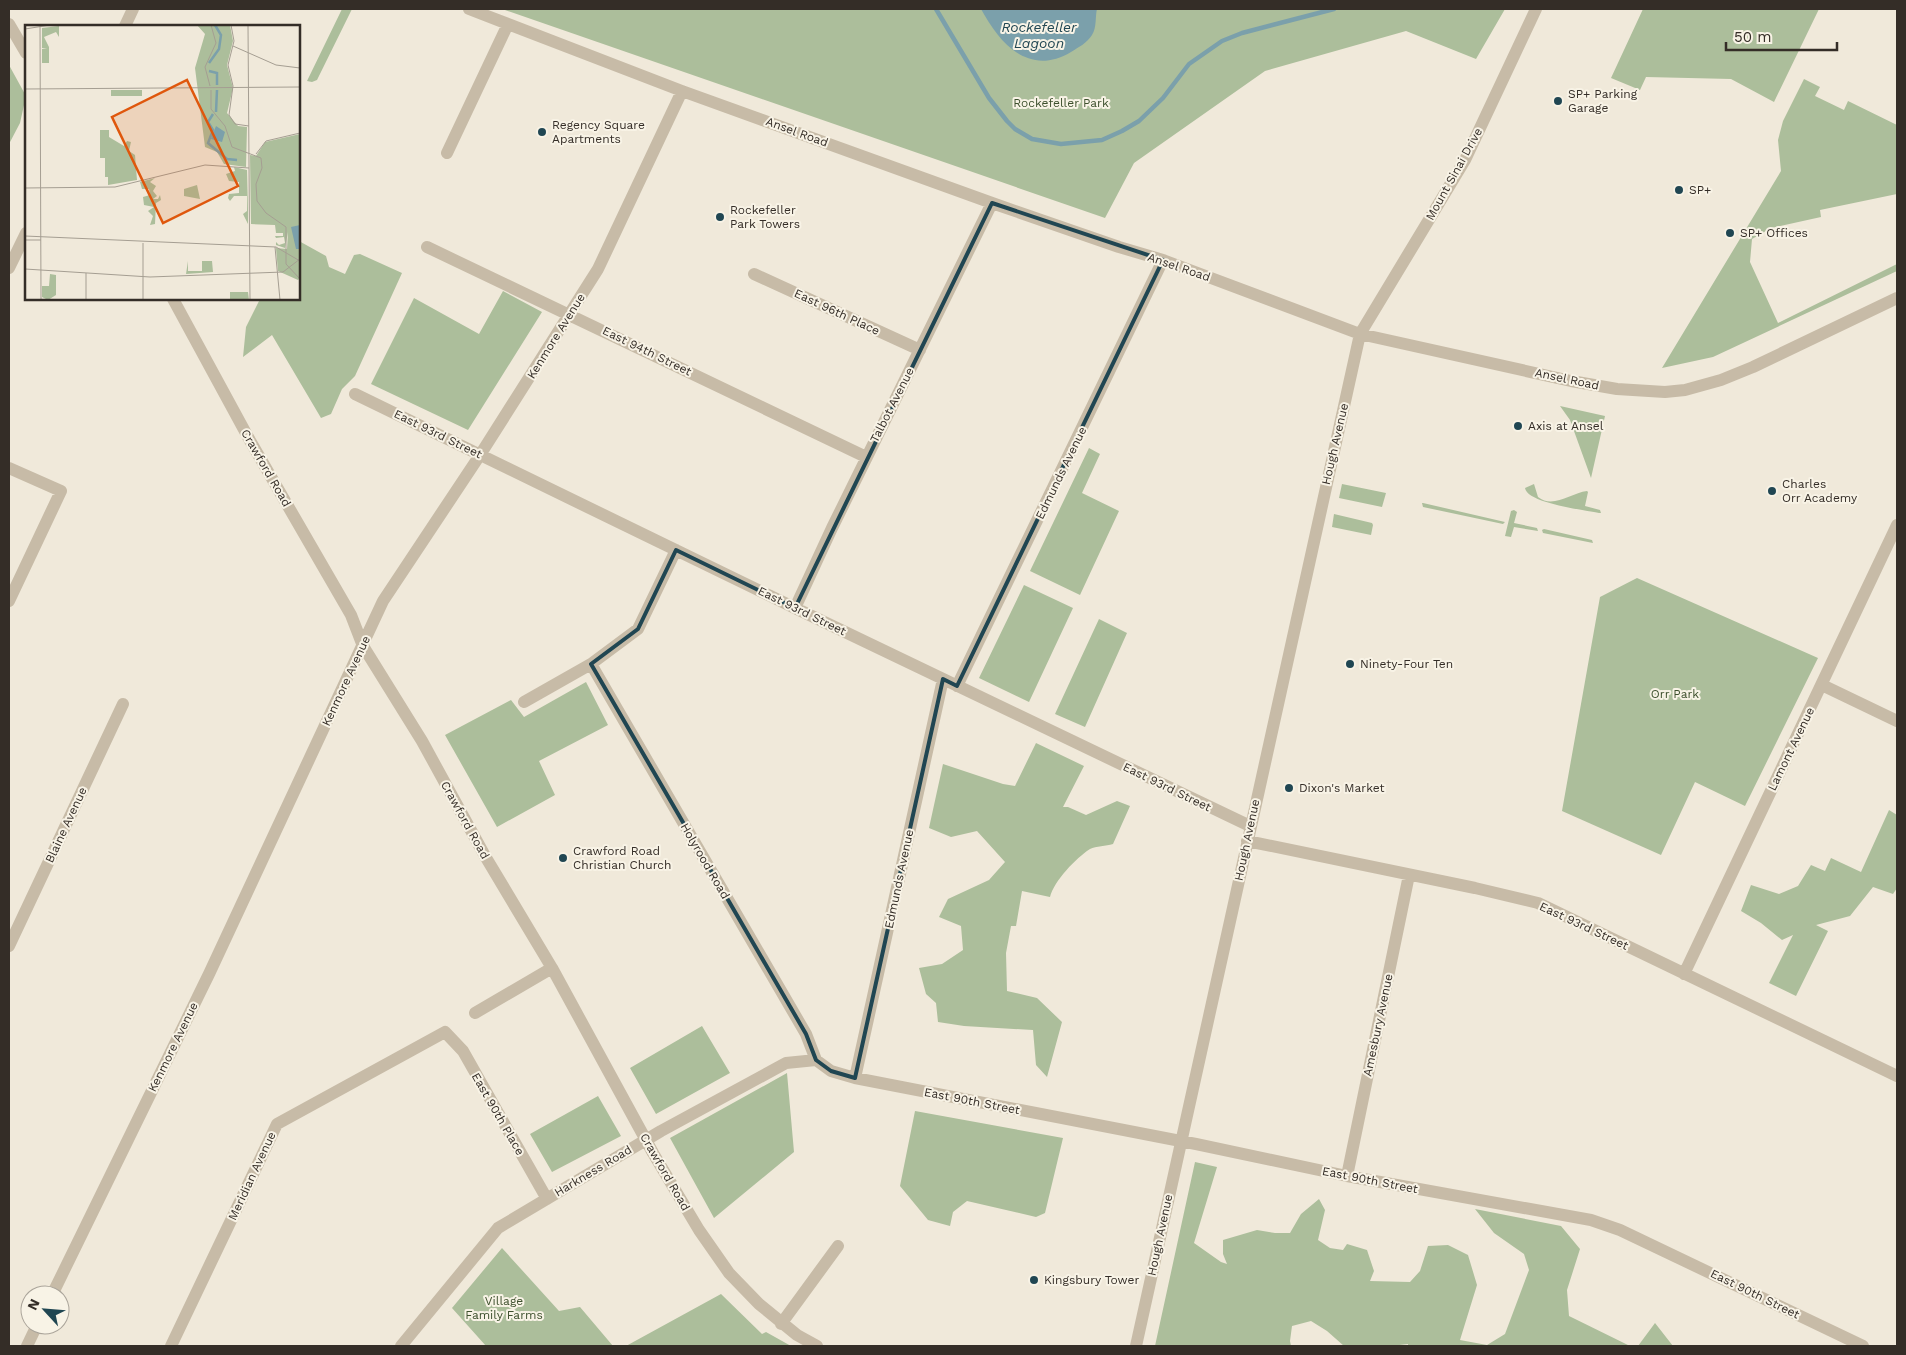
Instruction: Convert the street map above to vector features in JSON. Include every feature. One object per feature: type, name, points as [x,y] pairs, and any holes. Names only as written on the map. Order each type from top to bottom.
[{"type":"street","points":[[125,25],[133,9]]},
{"type":"street","name":"Ansel Road","points":[[469,9],[682,91],[1119,247],[1163,260],[1360,334],[1571,381],[1617,390],[1665,392],[1685,390],[1737,374],[1897,298]]},
{"type":"street","name":"Mount Sinai Drive","points":[[1360,334],[1465,160],[1536,9]]},
{"type":"street","points":[[9,24],[25,51]]},
{"type":"street","points":[[447,153],[508,24]]},
{"type":"street","name":"Kenmore Avenue","points":[[57,1285],[204,983],[384,601],[480,455],[598,269],[682,91]]},
{"type":"street","name":"Talbot Avenue","points":[[795,608],[866,457],[992,202]]},
{"type":"street","points":[[9,268],[25,235]]},
{"type":"street","name":"East 94th Street","points":[[427,247],[866,457]]},
{"type":"street","name":"Edmunds Avenue","points":[[957,686],[1163,260]]},
{"type":"street","name":"East 96th Place","points":[[754,274],[920,350]]},
{"type":"street","name":"Crawford Road","points":[[175,300],[248,437],[351,615],[363,646],[422,741],[485,856],[552,968],[699,1230],[718,1259],[742,1288],[781,1324],[817,1346]]},
{"type":"street","name":"Hough Avenue","points":[[1136,1346],[1360,334]]},
{"type":"street","name":"East 93rd Street","points":[[355,394],[1250,826]]},
{"type":"street","points":[[9,468],[61,491],[9,600]]},
{"type":"street","name":"Lamont Avenue","points":[[1684,974],[1897,525]]},
{"type":"street","points":[[524,702],[591,664],[638,629],[676,550]]},
{"type":"street","name":"Holyrood Road","points":[[591,664],[806,1034],[816,1060]]},
{"type":"street","name":"Edmunds Avenue","points":[[855,1078],[943,679]]},
{"type":"street","points":[[1822,685],[1897,720]]},
{"type":"street","name":"Blaine Avenue","points":[[9,946],[123,704]]},
{"type":"street","name":"East 93rd Street","points":[[1247,841],[1538,903],[1897,1076]]},
{"type":"street","name":"Amesbury Avenue","points":[[1347,1176],[1409,875]]},
{"type":"street","points":[[475,1013],[552,968]]},
{"type":"street","name":"East 90th Place","points":[[445,1032],[463,1051],[547,1199]]},
{"type":"street","name":"Meridian Avenue","points":[[171,1346],[277,1124],[445,1032]]},
{"type":"street","points":[[816,1060],[832,1071],[855,1078]]},
{"type":"street","name":"Harkness Road","points":[[401,1346],[498,1228],[647,1140],[786,1063],[816,1060]]},
{"type":"street","name":"East 90th Street","points":[[855,1078],[1180,1141],[1347,1176],[1591,1220],[1620,1230],[1862,1346]]},
{"type":"street","points":[[781,1324],[838,1246]]},
{"type":"highlighted area","points":[[992,203],[1163,260],[957,686],[943,679],[855,1078],[831,1071],[816,1060],[806,1034],[591,664],[638,629],[676,550],[795,608]]},
{"type":"green space","points":[[342,9],[352,9],[317,80],[307,81]]},
{"type":"green space","name":"Rockefeller Park","points":[[502,9],[1505,9],[1476,59],[1406,31],[1265,71],[1134,163],[1105,218]]},
{"type":"green space","points":[[1643,9],[1819,9],[1774,102],[1731,79],[1646,77],[1640,90],[1611,78]]},
{"type":"green space","points":[[9,65],[25,94],[25,100],[20,123],[9,144]]},
{"type":"green space","points":[[1804,79],[1820,87],[1815,96],[1844,110],[1848,101],[1897,125],[1897,194],[1820,210],[1821,217],[1771,228],[1752,239],[1750,262],[1778,323],[1897,264],[1897,271],[1713,357],[1662,368],[1781,171],[1778,140],[1783,121]]},
{"type":"green space","points":[[300,242],[326,256],[329,267],[345,274],[354,255],[360,254],[402,273],[355,376],[342,389],[331,414],[321,418],[272,335],[243,357],[246,327],[260,300],[300,300]]},
{"type":"green space","points":[[503,291],[542,312],[468,430],[371,384],[414,298],[479,334]]},
{"type":"green space","points":[[1560,406],[1605,416],[1591,478],[1570,420]]},
{"type":"green space","points":[[1089,448],[1100,454],[1082,493],[1119,511],[1080,595],[1030,571]]},
{"type":"green space","points":[[1342,484],[1386,493],[1382,507],[1339,498]]},
{"type":"green space","points":[[1534,484],[1538,497],[1550,501],[1556,501],[1587,491],[1585,506],[1600,510],[1601,513],[1557,505],[1535,498],[1525,488]]},
{"type":"green space","points":[[1422,503],[1505,522],[1503,524],[1423,507]]},
{"type":"green space","points":[[1511,511],[1517,512],[1514,523],[1537,528],[1538,531],[1514,527],[1511,537],[1505,536]]},
{"type":"green space","points":[[1334,514],[1372,523],[1371,535],[1332,527]]},
{"type":"green space","points":[[1542,530],[1592,540],[1593,543],[1543,533]]},
{"type":"green space","name":"Orr Park","points":[[1637,578],[1818,658],[1745,806],[1695,782],[1661,855],[1562,811],[1600,597]]},
{"type":"green space","points":[[1024,585],[1073,608],[1029,702],[979,678]]},
{"type":"green space","points":[[1099,619],[1127,633],[1085,727],[1055,714]]},
{"type":"green space","points":[[586,682],[608,725],[539,761],[555,795],[497,827],[445,735],[511,700],[524,717]]},
{"type":"green space","points":[[1036,743],[1084,766],[1063,807],[1068,807],[1086,815],[1117,801],[1130,806],[1113,844],[1092,848],[1078,858],[1066,870],[1050,897],[1022,891],[1016,926],[1011,926],[1006,953],[1007,991],[1037,998],[1062,1022],[1047,1077],[1036,1065],[1033,1030],[964,1026],[938,1022],[936,1003],[926,994],[919,968],[942,964],[963,950],[961,926],[939,917],[948,899],[989,880],[1005,862],[977,831],[951,837],[929,828],[943,764],[1003,784],[1015,786]]},
{"type":"green space","points":[[1889,810],[1897,815],[1897,888],[1893,894],[1873,887],[1850,916],[1816,925],[1828,931],[1796,996],[1769,983],[1793,935],[1782,940],[1761,923],[1741,911],[1751,885],[1779,894],[1798,886],[1811,865],[1825,871],[1831,858],[1861,872]]},
{"type":"green space","points":[[702,1026],[730,1073],[656,1114],[630,1068]]},
{"type":"green space","points":[[787,1073],[794,1152],[714,1218],[670,1138]]},
{"type":"green space","points":[[598,1096],[621,1136],[552,1172],[530,1134]]},
{"type":"green space","points":[[915,1111],[1063,1138],[1045,1213],[1036,1217],[967,1201],[953,1212],[950,1226],[928,1220],[900,1186]]},
{"type":"green space","points":[[1195,1162],[1217,1167],[1194,1243],[1221,1262],[1227,1264],[1223,1254],[1223,1240],[1257,1230],[1290,1233],[1301,1214],[1319,1199],[1325,1210],[1318,1240],[1330,1248],[1343,1250],[1347,1244],[1367,1250],[1374,1271],[1370,1281],[1410,1282],[1420,1271],[1428,1246],[1448,1245],[1468,1255],[1477,1285],[1460,1340],[1487,1345],[1505,1334],[1529,1270],[1524,1254],[1494,1233],[1475,1209],[1561,1226],[1580,1249],[1567,1290],[1569,1316],[1630,1346],[1408,1346],[1408,1344],[1344,1346],[1327,1331],[1311,1321],[1292,1326],[1291,1346],[1155,1346]]},
{"type":"green space","name":"Village Family Farms","points":[[502,1248],[559,1311],[580,1307],[613,1346],[486,1346],[452,1308]]},
{"type":"green space","points":[[721,1294],[762,1334],[766,1332],[791,1346],[626,1346]]},
{"type":"green space","points":[[1655,1323],[1673,1346],[1638,1346]]},
{"type":"water","name":"Rockefeller Lagoon","points":[[981,9],[1097,9],[1095,29],[1083,45],[1056,59],[1042,61],[1029,59],[1007,45],[997,34]]},
{"type":"waterway","points":[[936,9],[989,98],[1007,121],[1015,129],[1032,139],[1061,144],[1102,140],[1139,121],[1163,98],[1189,64],[1222,41],[1242,33],[1334,9]]},
{"type":"place","name":"SP+ Parking Garage","points":[[1558,101]]},
{"type":"place","name":"Regency Square Apartments","points":[[542,132]]},
{"type":"place","name":"SP+","points":[[1679,190]]},
{"type":"place","name":"Rockefeller Park Towers","points":[[720,217]]},
{"type":"place","name":"SP+ Offices","points":[[1730,233]]},
{"type":"place","name":"Axis at Ansel","points":[[1518,426]]},
{"type":"place","name":"Charles Orr Academy","points":[[1772,491]]},
{"type":"place","name":"Ninety-Four Ten","points":[[1350,664]]},
{"type":"place","name":"Dixon's Market","points":[[1289,788]]},
{"type":"place","name":"Crawford Road Christian Church","points":[[563,858]]},
{"type":"place","name":"Kingsbury Tower","points":[[1034,1280]]}]
